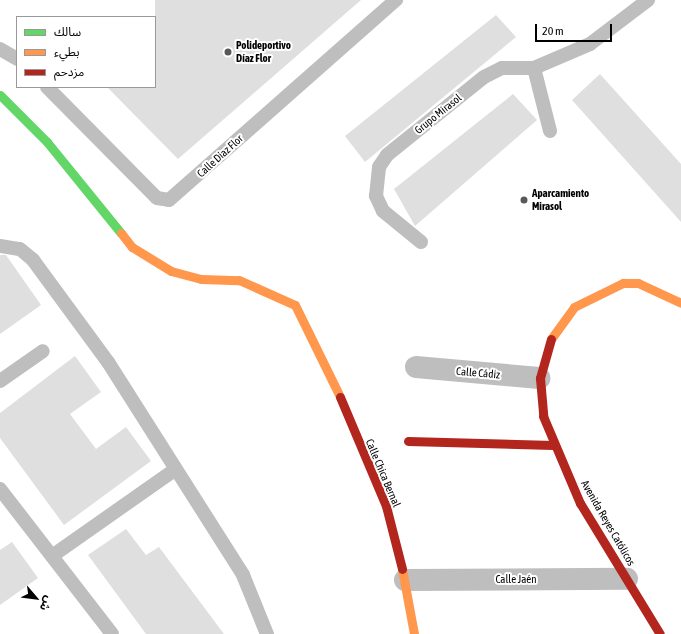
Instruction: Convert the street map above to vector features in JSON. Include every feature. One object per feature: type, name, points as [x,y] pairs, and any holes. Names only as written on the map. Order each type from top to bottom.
[{"type":"street","name":"Calle Chica Bernal","points":[[0,95],[47,142],[132,247],[171,271],[201,279],[239,280],[271,291],[295,304],[310,328],[386,506],[405,580],[414,634]]},
{"type":"street","name":"Avenida Reyes Católicos","points":[[660,634],[580,503],[553,446],[543,416],[540,378],[551,338],[560,322],[574,307],[596,294],[623,283],[638,283],[681,303]]},
{"type":"street","name":"Calle Cádiz","points":[[416,367],[540,378]]},
{"type":"street","points":[[408,441],[553,446]]},
{"type":"street","name":"Calle Jaén","points":[[405,580],[626,579]]},
{"type":"lane","name":"Calle Diaz Flor","points":[[48,88],[157,198],[169,200],[396,0]]},
{"type":"lane","points":[[550,131],[534,68],[590,44],[648,0]]},
{"type":"lane","points":[[0,49],[16,58]]},
{"type":"lane","name":"Grupo Mirasol","points":[[421,242],[383,211],[376,196],[379,167],[387,155],[484,77],[502,68],[534,68]]},
{"type":"lane","points":[[0,246],[20,249],[33,260],[108,362],[243,574],[267,634]]},
{"type":"lane","points":[[0,381],[43,351]]},
{"type":"lane","points":[[52,556],[176,469]]},
{"type":"lane","points":[[0,490],[112,634]]},
{"type":"building","name":"Polideportivo Díaz Flor","points":[[155,0],[361,0],[178,159],[108,88],[156,88]]},
{"type":"building","points":[[496,15],[516,37],[365,162],[345,136]]},
{"type":"building","points":[[600,74],[681,164],[681,222],[572,100]]},
{"type":"building","points":[[513,94],[537,120],[415,226],[394,189]]},
{"type":"building","points":[[0,255],[6,255],[41,305],[0,334]]},
{"type":"building","points":[[75,356],[101,392],[70,414],[96,449],[126,427],[151,461],[64,525],[0,438],[0,413]]},
{"type":"building","points":[[126,529],[146,555],[159,547],[224,634],[146,634],[88,555]]},
{"type":"building","points":[[12,542],[38,578],[0,605],[0,550]]},
{"type":"traffic: fast","points":[[0,95],[47,142],[121,233]]},
{"type":"traffic: slow","points":[[121,233],[132,247],[171,271],[201,279],[239,280],[295,305],[340,397]]},
{"type":"traffic: slow","points":[[551,339],[574,307],[623,283],[638,283],[681,303]]},
{"type":"traffic: slow","points":[[402,569],[414,634]]},
{"type":"traffic: jam","points":[[551,339],[540,378],[543,416],[580,503],[660,634]]},
{"type":"traffic: jam","points":[[340,397],[386,506],[402,569]]},
{"type":"traffic: jam","points":[[408,441],[553,445]]},
{"type":"place","name":"Polideportivo Díaz Flor","points":[[228,52]]},
{"type":"place","name":"Aparcamiento Mirasol","points":[[524,200]]}]
